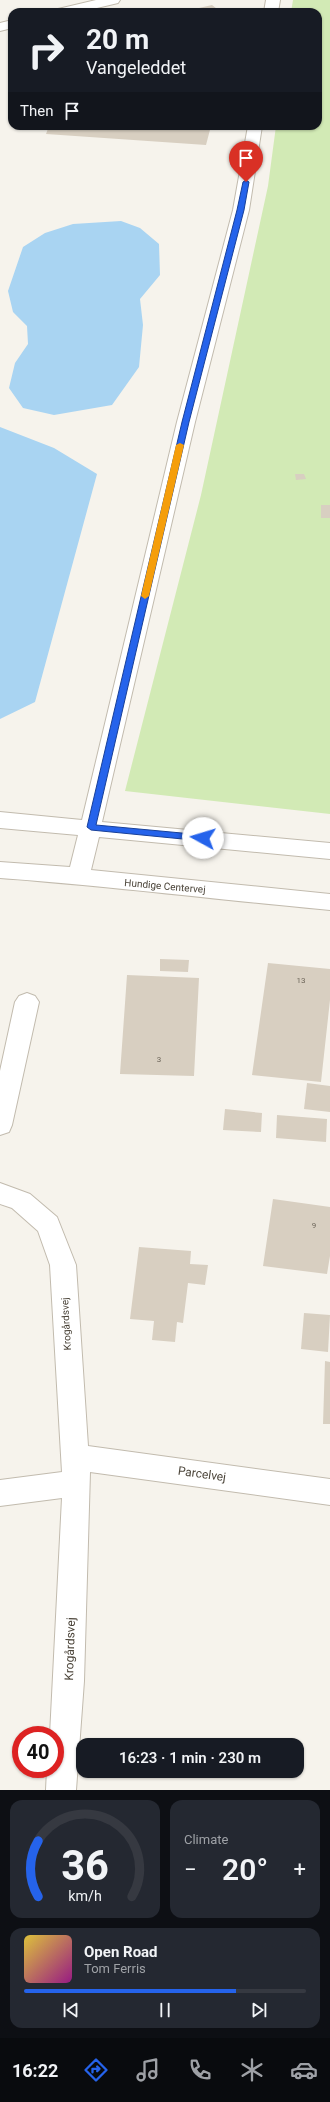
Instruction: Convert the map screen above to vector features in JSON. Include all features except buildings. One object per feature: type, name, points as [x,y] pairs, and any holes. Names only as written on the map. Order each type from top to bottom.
[{"type":"street","points":[[79,8],[112,0]]},
{"type":"street","points":[[79,876],[186,422],[241,210],[254,130]]},
{"type":"street","points":[[0,820],[91,827],[330,851]]},
{"type":"street","name":"Hundige Centervej","points":[[0,870],[79,876],[120,882],[330,902]]},
{"type":"street","points":[[0,1125],[27,1002]]},
{"type":"street","name":"Krogårdsvej","points":[[0,1194],[21,1201],[48,1226],[63,1265],[75,1470],[69,1681],[61,1790]]},
{"type":"street","points":[[0,1493],[75,1470]]},
{"type":"street","name":"Parcelvej","points":[[75,1470],[330,1492]]},
{"type":"green space","points":[[293,0],[330,0],[330,814],[125,791],[201,495],[268,186],[275,130],[322,130],[322,8],[292,8]]},
{"type":"water","points":[[121,221],[140,228],[159,244],[160,275],[140,299],[143,325],[139,367],[112,405],[54,415],[23,408],[9,388],[15,363],[28,344],[27,326],[13,312],[8,291],[23,247],[45,233],[73,224]]},
{"type":"water","points":[[0,427],[54,448],[97,474],[35,702],[0,719]]},
{"type":"slow traffic","points":[[145,596],[180,445]]},
{"type":"route","points":[[203,838],[91,827],[186,422],[241,210],[246,182]]}]
